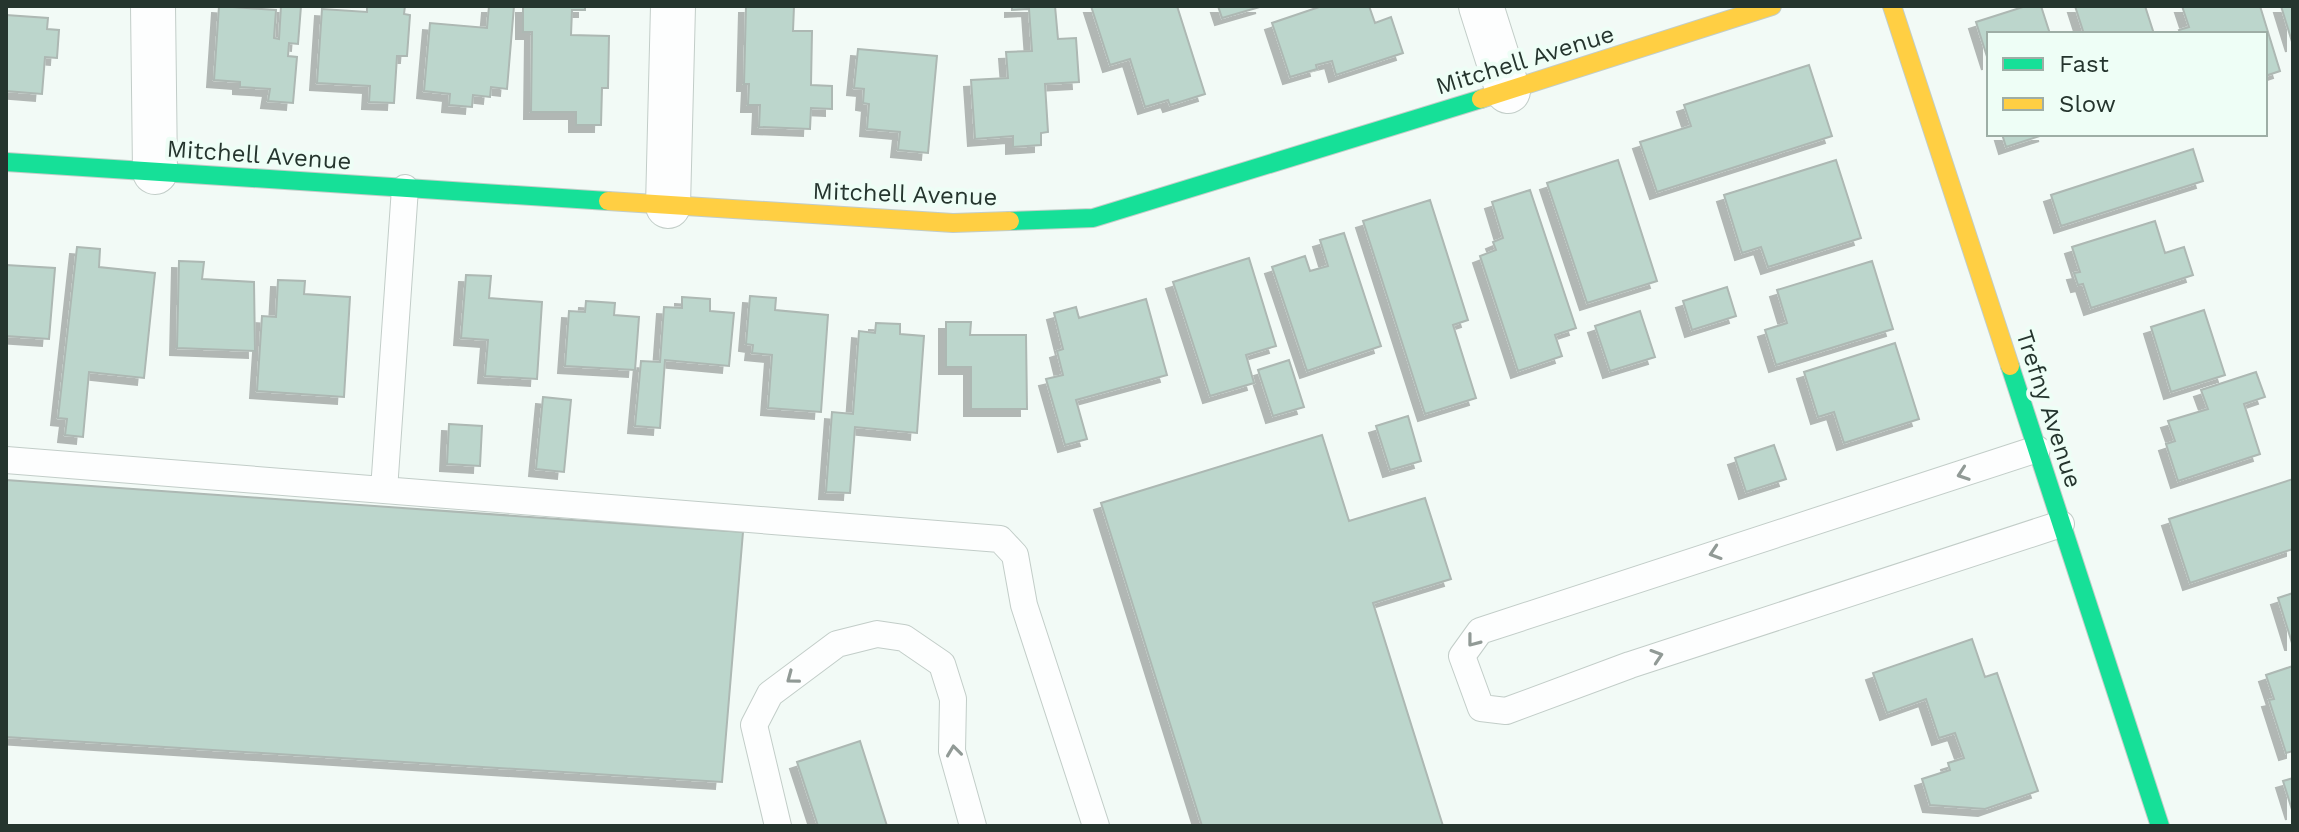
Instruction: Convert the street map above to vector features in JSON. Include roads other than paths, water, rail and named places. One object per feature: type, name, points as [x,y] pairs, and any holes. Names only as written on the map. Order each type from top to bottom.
[{"type":"street","points":[[153,6],[155,172]]},
{"type":"street","points":[[668,206],[673,6]]},
{"type":"street","points":[[1481,6],[1508,91]]},
{"type":"street","name":"Mitchell Avenue","points":[[6,162],[953,223],[1093,218],[1508,91],[1772,6]]},
{"type":"street","name":"Trefny Avenue","points":[[1892,6],[2160,826]]},
{"type":"lane","points":[[384,490],[405,188]]},
{"type":"lane","points":[[2037,449],[1480,631],[1462,656],[1481,708],[1506,711],[1630,665],[2061,524]]},
{"type":"lane","points":[[6,460],[1000,539],[1015,555],[1024,605],[1096,826]]},
{"type":"lane","points":[[778,826],[754,725],[770,694],[837,644],[877,634],[904,638],[942,664],[953,699],[952,751],[973,826]]}]
